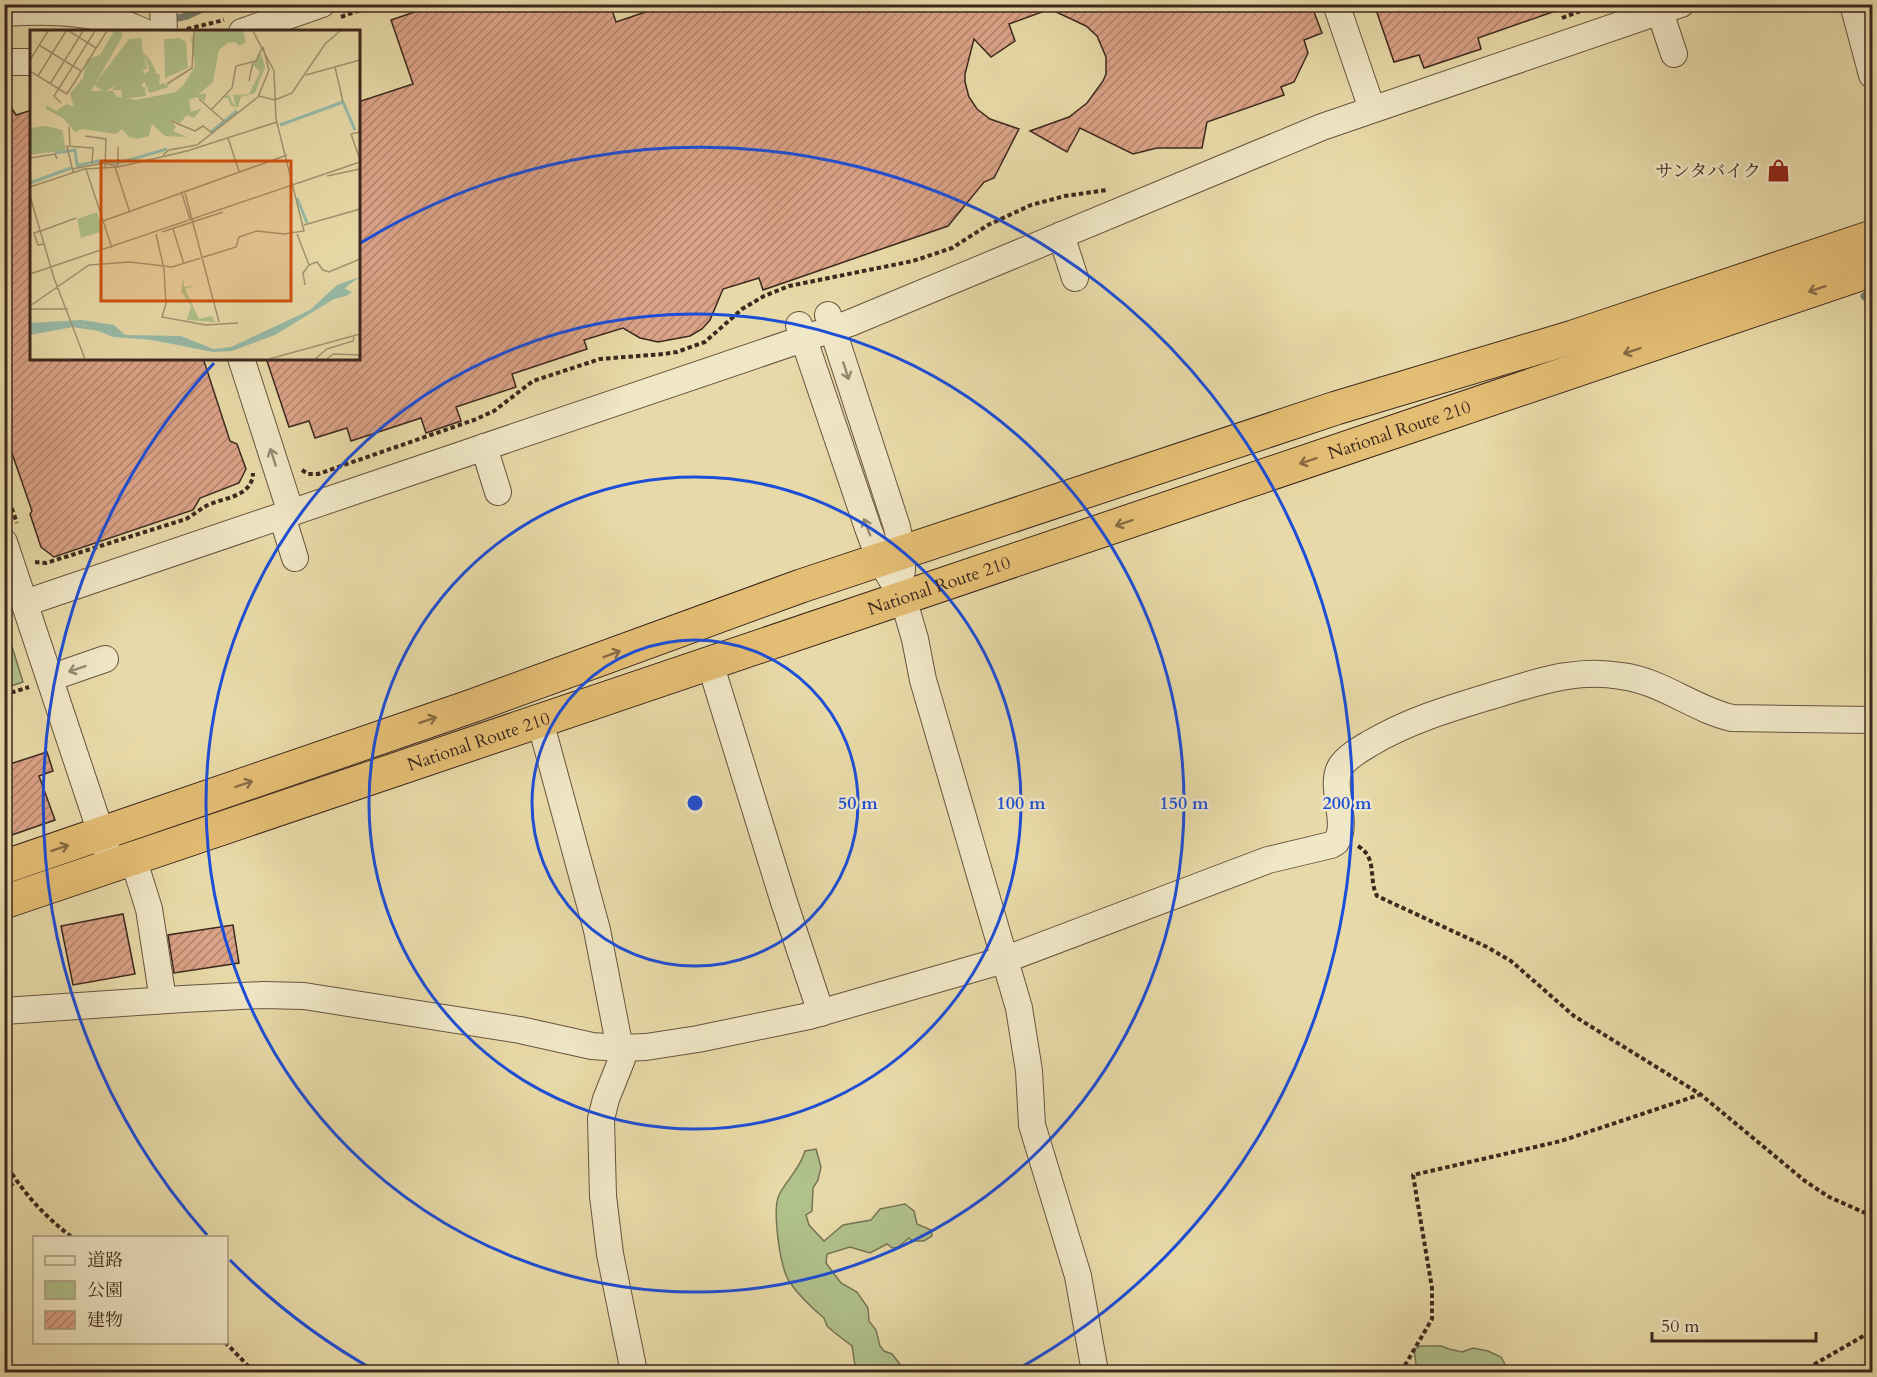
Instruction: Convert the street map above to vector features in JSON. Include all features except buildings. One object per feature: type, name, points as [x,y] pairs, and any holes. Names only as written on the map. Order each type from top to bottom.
[{"type":"highway","name":"National Route 210","points":[[4,867],[472,706],[689,626],[891,556],[1336,408],[1563,340],[1872,237]]},
{"type":"highway","name":"National Route 210","points":[[4,902],[1872,270]]},
{"type":"street","points":[[246,30],[288,10],[322,4]]},
{"type":"street","points":[[1336,4],[1370,104]]},
{"type":"street","points":[[1852,4],[1872,75]]},
{"type":"street","points":[[22,595],[286,508],[830,322],[888,294],[1290,126],[1370,104],[1661,7],[1674,54]]},
{"type":"street","points":[[4,13],[41,16],[77,14],[131,25],[159,21]]},
{"type":"street","points":[[4,62],[30,62]]},
{"type":"street","points":[[830,322],[877,312],[1370,104]]},
{"type":"street","points":[[1061,236],[1075,278]]},
{"type":"street","points":[[830,322],[897,527],[891,556]]},
{"type":"street","points":[[801,332],[862,513],[891,556],[915,639],[923,680],[1018,1008],[1027,1055],[1032,1125],[1078,1276],[1095,1372]]},
{"type":"street","points":[[286,508],[484,447],[801,332]]},
{"type":"street","points":[[242,360],[286,508],[295,558]]},
{"type":"street","points":[[484,447],[498,492]]},
{"type":"street","points":[[11,534],[41,682],[101,833],[122,862],[149,909],[163,1000]]},
{"type":"street","points":[[41,682],[105,659]]},
{"type":"street","points":[[710,663],[821,1013]]},
{"type":"street","points":[[4,1011],[263,995],[304,996],[509,1028],[585,1045],[620,1048],[698,1039],[821,1013],[1004,960],[1268,860],[1336,842],[1340,832],[1338,773],[1343,764],[1359,750],[1426,715],[1564,676],[1609,674],[1634,678],[1664,688],[1719,715],[1732,718],[1872,720]]},
{"type":"street","points":[[540,721],[597,930],[622,1059],[606,1099],[601,1119],[603,1196],[610,1254],[634,1372]]},
{"type":"path","points":[[1554,21],[1599,4]]},
{"type":"path","points":[[297,464],[305,472],[314,475],[407,444],[494,411],[533,381],[600,359],[664,354],[705,342],[742,309],[764,296],[789,286],[913,261],[952,248],[988,225],[1031,205],[1065,196],[1115,188]]},
{"type":"path","points":[[4,487],[11,534]]},
{"type":"path","points":[[30,558],[41,564],[56,560],[186,519],[206,506],[240,494]]},
{"type":"path","points":[[4,695],[41,682]]},
{"type":"path","points":[[1336,842],[1358,846],[1366,852],[1371,861],[1373,888],[1377,896],[1511,961],[1574,1016],[1700,1094],[1804,1181],[1828,1197],[1872,1216]]},
{"type":"path","points":[[1401,1372],[1432,1319],[1433,1306],[1428,1255],[1413,1175],[1561,1141],[1700,1094]]},
{"type":"path","points":[[4,1161],[16,1181],[42,1213],[71,1236]]},
{"type":"path","points":[[4,1191],[16,1181]]},
{"type":"path","points":[[1801,1372],[1872,1331]]},
{"type":"path","points":[[227,1344],[254,1372]]},
{"type":"path","points":[[1853,1372],[1872,1360]]},
{"type":"green space","points":[[5,624],[23,682],[4,688]]},
{"type":"green space","points":[[816,1149],[821,1167],[818,1180],[813,1188],[812,1211],[806,1215],[809,1225],[824,1241],[843,1225],[871,1220],[880,1209],[905,1204],[914,1211],[917,1224],[931,1230],[932,1236],[924,1241],[912,1241],[909,1238],[898,1247],[892,1248],[887,1244],[870,1253],[850,1247],[827,1254],[826,1263],[841,1283],[857,1292],[868,1308],[869,1321],[876,1330],[880,1346],[884,1351],[892,1354],[906,1372],[856,1372],[852,1346],[827,1326],[824,1318],[801,1296],[786,1274],[778,1238],[777,1202],[805,1151]]},
{"type":"green space","points":[[1421,1346],[1441,1346],[1462,1352],[1473,1348],[1488,1351],[1501,1357],[1509,1372],[1417,1372],[1414,1349]]},
{"type":"waterway","points":[[169,20],[187,16],[213,4]]},
{"type":"waterway","points":[[1864,296],[1872,304]]},
{"type":"place","name":"サンタバイク","points":[[1779,171]]}]
